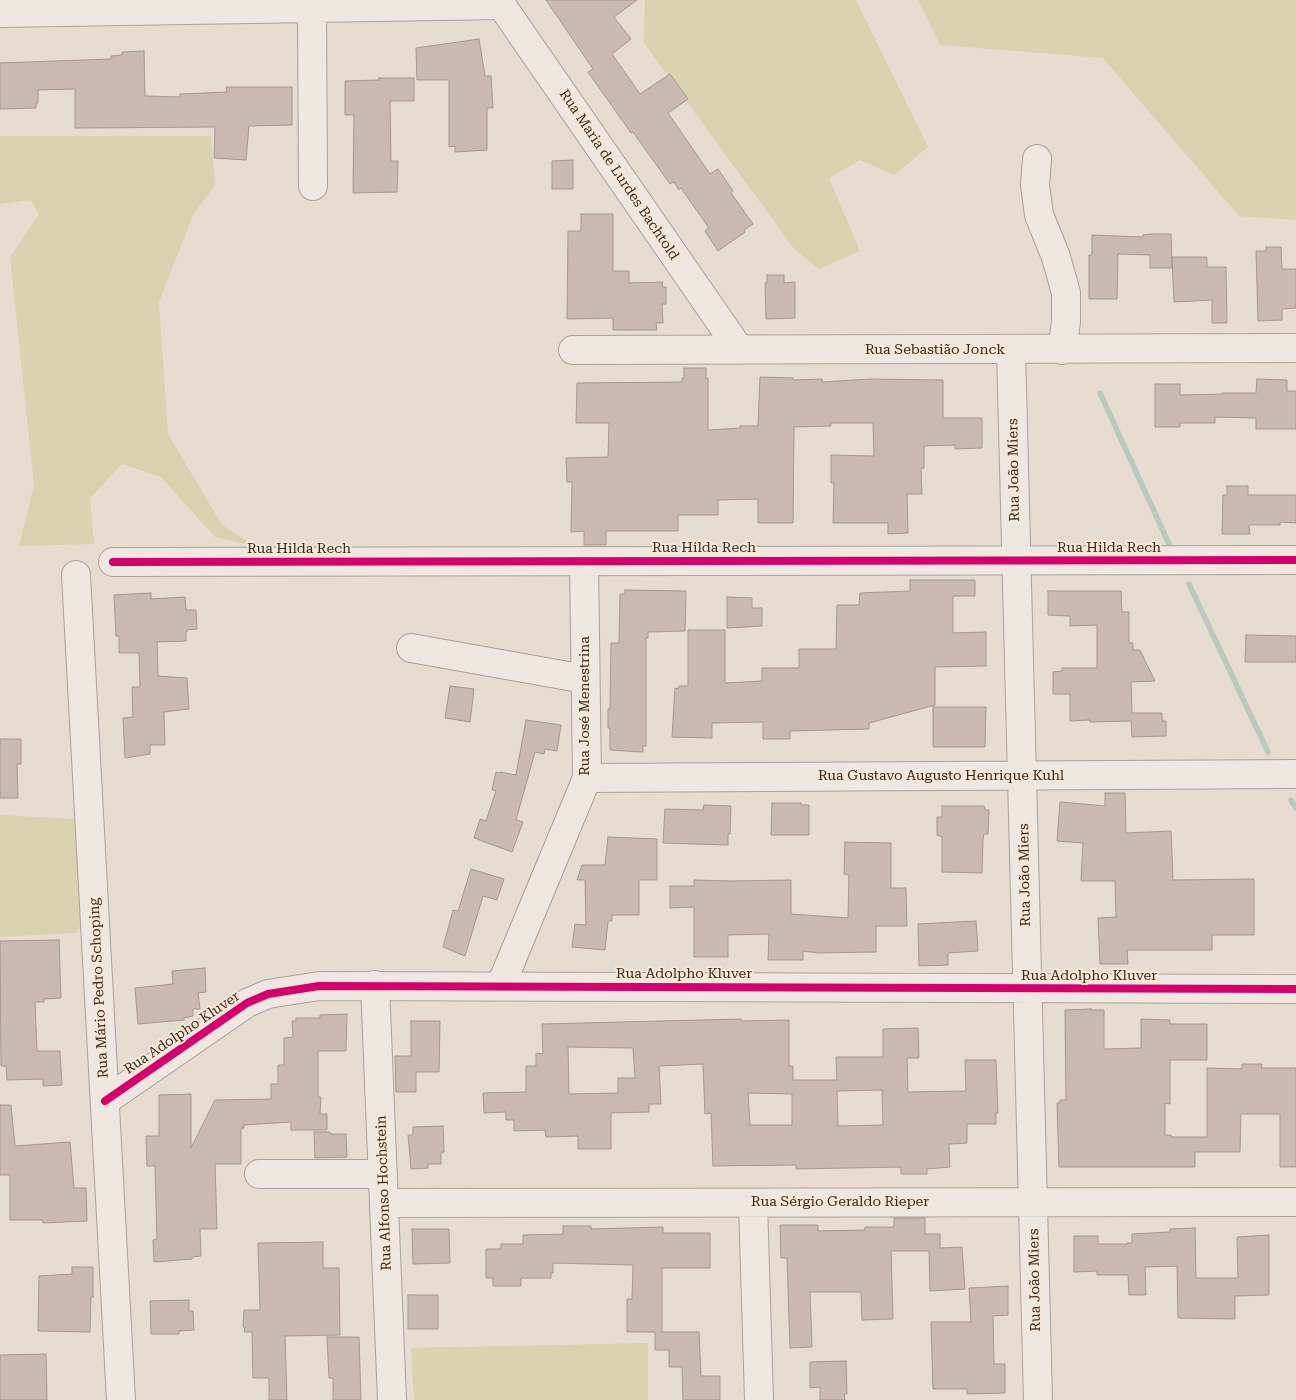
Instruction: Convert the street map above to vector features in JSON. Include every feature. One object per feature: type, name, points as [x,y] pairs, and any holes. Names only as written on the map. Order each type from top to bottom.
[{"type":"street","points":[[0,13],[500,3]]},
{"type":"street","name":"Rua Maria de Lurdes Bachtold","points":[[500,3],[739,349]]},
{"type":"street","points":[[312,8],[313,186]]},
{"type":"street","points":[[1038,159],[1035,185],[1039,216],[1056,256],[1066,293],[1066,322],[1062,350]]},
{"type":"street","name":"Rua Sebastião Jonck","points":[[573,350],[1296,348]]},
{"type":"street","name":"Rua João Miers","points":[[1011,350],[1038,1400]]},
{"type":"street","name":"Rua Hilda Rech","points":[[113,562],[1296,560]]},
{"type":"street","name":"Rua José Menestrina","points":[[501,985],[587,778],[584,561]]},
{"type":"street","name":"Rua Mário Pedro Schoping","points":[[76,575],[121,1400]]},
{"type":"street","points":[[411,648],[586,679]]},
{"type":"street","name":"Rua Gustavo Augusto Henrique Kuhl","points":[[587,778],[1296,774]]},
{"type":"street","name":"Rua Alfonso Hochstein","points":[[376,985],[392,1400]]},
{"type":"street","name":"Rua Adolpho Kluver","points":[[105,1101],[247,1003],[268,994],[319,986],[501,985],[1296,989]]},
{"type":"street","points":[[259,1174],[383,1174]]},
{"type":"street","name":"Rua Sérgio Geraldo Rieper","points":[[384,1203],[1296,1202]]},
{"type":"street","points":[[753,1203],[759,1400]]},
{"type":"shaded area","points":[[645,0],[856,0],[928,147],[894,175],[860,160],[829,178],[860,251],[819,269],[795,250],[644,43]]},
{"type":"shaded area","points":[[918,0],[1296,0],[1296,220],[1239,216],[1103,58],[940,45]]},
{"type":"shaded area","points":[[0,136],[211,136],[215,185],[193,215],[159,302],[168,434],[222,525],[257,547],[215,537],[161,477],[122,464],[90,498],[94,544],[19,546],[34,485],[10,257],[39,214],[31,200],[0,204]]},
{"type":"shaded area","points":[[0,815],[77,819],[84,921],[76,933],[0,937]]},
{"type":"shaded area","points":[[648,1343],[648,1400],[414,1400],[411,1348]]},
{"type":"building","points":[[546,0],[637,0],[614,17],[631,39],[612,54],[640,94],[670,74],[688,99],[668,113],[710,174],[718,169],[733,191],[731,193],[753,224],[744,230],[745,232],[718,251],[705,231],[709,228],[681,188],[679,190],[674,182],[670,184],[588,72],[593,69]]},
{"type":"building","points":[[479,39],[485,76],[491,76],[493,108],[487,108],[487,150],[455,152],[455,146],[449,147],[449,80],[417,80],[416,48]]},
{"type":"building","points":[[144,51],[145,96],[180,97],[180,94],[227,92],[226,87],[292,87],[292,125],[249,126],[246,160],[214,158],[215,127],[75,128],[75,89],[38,90],[36,108],[0,109],[0,63],[111,59],[111,56],[122,55],[122,52]]},
{"type":"building","points":[[379,78],[414,78],[414,101],[390,101],[391,161],[398,161],[397,192],[353,193],[354,115],[345,115],[345,81],[379,80]]},
{"type":"building","points":[[573,160],[573,189],[552,189],[552,161]]},
{"type":"building","points":[[581,214],[613,214],[613,271],[629,271],[629,283],[663,282],[662,287],[666,287],[666,304],[662,304],[663,323],[656,323],[657,330],[613,330],[613,318],[567,319],[568,231],[581,231]]},
{"type":"building","points":[[1171,234],[1172,268],[1150,268],[1150,255],[1118,254],[1117,299],[1089,299],[1089,255],[1092,255],[1092,235],[1143,237],[1143,235]]},
{"type":"building","points":[[1266,247],[1281,247],[1282,269],[1296,269],[1296,308],[1282,309],[1282,320],[1258,321],[1256,251],[1266,251]]},
{"type":"building","points":[[1172,257],[1207,257],[1207,267],[1226,267],[1227,323],[1212,323],[1212,300],[1174,302]]},
{"type":"building","points":[[767,275],[784,275],[784,283],[795,282],[795,318],[766,319],[765,283],[767,283]]},
{"type":"building","points":[[684,368],[706,368],[706,379],[708,378],[708,430],[758,426],[760,377],[793,378],[793,380],[822,379],[822,382],[871,379],[943,380],[943,418],[982,418],[982,448],[955,449],[955,445],[924,446],[924,468],[921,468],[922,494],[907,494],[908,533],[888,534],[888,523],[833,523],[834,483],[831,483],[831,455],[874,456],[873,423],[831,423],[831,426],[794,427],[793,523],[758,523],[758,499],[718,500],[718,515],[678,515],[678,531],[606,531],[606,545],[584,545],[584,531],[571,532],[572,482],[567,482],[566,458],[608,457],[609,423],[576,423],[577,383],[682,382]]},
{"type":"building","points":[[1257,379],[1287,380],[1287,391],[1296,391],[1296,429],[1256,429],[1256,418],[1215,417],[1215,423],[1180,423],[1180,427],[1155,427],[1155,384],[1180,384],[1180,395],[1256,393]]},
{"type":"building","points":[[1227,486],[1248,486],[1248,495],[1296,495],[1296,523],[1280,522],[1280,525],[1249,525],[1250,534],[1222,534],[1223,495],[1227,495]]},
{"type":"building","points":[[910,580],[975,580],[975,596],[953,596],[953,633],[986,632],[986,666],[935,667],[935,705],[869,723],[869,729],[790,731],[790,739],[763,739],[763,722],[712,723],[712,738],[672,737],[675,688],[688,686],[688,630],[725,630],[725,683],[762,681],[762,668],[799,668],[799,649],[836,649],[837,605],[859,605],[860,593],[910,591]]},
{"type":"building","points":[[625,590],[686,591],[685,631],[648,632],[648,638],[646,638],[646,746],[643,746],[643,752],[610,750],[608,709],[610,709],[611,643],[619,643],[620,594],[625,594]]},
{"type":"building","points":[[1048,591],[1121,591],[1122,612],[1129,612],[1129,643],[1133,643],[1133,650],[1140,650],[1155,681],[1131,682],[1132,713],[1162,713],[1162,721],[1166,721],[1166,736],[1132,737],[1131,721],[1070,721],[1070,694],[1053,694],[1053,672],[1062,671],[1062,668],[1097,668],[1097,625],[1070,626],[1070,616],[1048,615]]},
{"type":"building","points":[[151,593],[151,599],[185,597],[186,610],[196,610],[197,629],[187,630],[186,641],[157,642],[158,676],[187,678],[189,709],[164,712],[165,745],[150,745],[150,754],[125,758],[123,718],[133,717],[132,687],[140,687],[139,653],[119,653],[119,636],[116,636],[114,595]]},
{"type":"building","points":[[727,597],[752,598],[752,608],[762,608],[762,626],[727,628]]},
{"type":"building","points":[[1246,635],[1296,636],[1296,662],[1245,662]]},
{"type":"building","points":[[450,686],[474,689],[470,722],[445,718]]},
{"type":"building","points":[[933,707],[986,707],[985,747],[933,747]]},
{"type":"building","points":[[526,720],[561,725],[557,751],[545,749],[544,754],[535,752],[516,820],[523,822],[512,852],[474,838],[480,819],[486,821],[496,791],[492,790],[496,772],[516,775]]},
{"type":"building","points":[[0,739],[21,739],[21,764],[17,764],[18,798],[0,798]]},
{"type":"building","points":[[1105,793],[1125,793],[1126,833],[1171,831],[1173,880],[1254,879],[1254,935],[1212,935],[1212,950],[1127,950],[1128,964],[1100,964],[1098,918],[1116,917],[1115,881],[1081,881],[1083,843],[1057,841],[1060,802],[1105,806]]},
{"type":"building","points":[[772,803],[801,803],[801,805],[809,805],[809,835],[771,835]]},
{"type":"building","points":[[704,805],[731,806],[728,845],[663,843],[665,809],[703,810]]},
{"type":"building","points":[[942,806],[984,806],[985,810],[989,810],[988,834],[984,834],[983,839],[982,873],[942,872],[942,837],[937,835],[937,817],[942,817]]},
{"type":"building","points":[[608,837],[657,839],[657,880],[639,880],[639,915],[612,915],[612,921],[608,921],[605,950],[572,947],[575,924],[586,925],[585,880],[577,880],[582,865],[605,865]]},
{"type":"building","points":[[845,842],[891,843],[891,888],[906,888],[907,926],[876,926],[876,952],[818,953],[803,951],[803,960],[768,960],[769,934],[728,935],[728,957],[694,957],[694,907],[670,908],[670,886],[694,886],[694,880],[791,880],[791,914],[848,918],[849,875],[844,874]]},
{"type":"building","points":[[471,869],[504,879],[497,900],[483,896],[465,956],[443,947],[453,910],[458,911]]},
{"type":"building","points":[[976,921],[978,951],[948,953],[948,965],[919,966],[918,924]]},
{"type":"building","points":[[59,940],[61,998],[44,999],[44,1002],[35,1002],[37,1051],[60,1051],[62,1085],[43,1086],[43,1079],[7,1080],[6,1066],[1,1066],[0,941]]},
{"type":"building","points":[[205,968],[206,992],[198,993],[200,1009],[193,1009],[193,1016],[184,1018],[184,1020],[138,1024],[135,988],[173,984],[172,971]]},
{"type":"building","points":[[1065,1010],[1104,1010],[1104,1049],[1141,1048],[1141,1019],[1170,1020],[1170,1024],[1207,1024],[1207,1060],[1170,1060],[1170,1104],[1165,1103],[1165,1135],[1171,1135],[1171,1137],[1207,1137],[1207,1068],[1242,1069],[1242,1064],[1262,1064],[1261,1068],[1296,1068],[1296,1167],[1280,1167],[1280,1114],[1241,1114],[1240,1152],[1195,1152],[1195,1167],[1059,1167],[1057,1103],[1060,1103],[1060,1100],[1066,1100]]},
{"type":"building","points":[[347,1014],[346,1051],[318,1051],[318,1097],[321,1097],[320,1114],[327,1114],[327,1130],[291,1130],[291,1122],[244,1125],[244,1128],[241,1128],[241,1164],[215,1164],[217,1229],[200,1229],[201,1256],[192,1257],[192,1259],[154,1262],[153,1240],[157,1239],[155,1166],[147,1166],[146,1136],[159,1136],[159,1095],[191,1094],[191,1148],[215,1100],[271,1099],[271,1084],[278,1084],[278,1065],[284,1065],[284,1038],[293,1037],[292,1021],[296,1021],[296,1018],[320,1018],[320,1015]]},
{"type":"building","points":[[741,1019],[741,1021],[789,1020],[789,1066],[793,1066],[793,1080],[837,1080],[836,1057],[883,1057],[883,1029],[918,1028],[919,1058],[907,1058],[908,1092],[966,1091],[965,1060],[996,1060],[998,1113],[996,1113],[996,1124],[967,1124],[967,1143],[949,1144],[950,1167],[927,1169],[927,1174],[901,1174],[901,1167],[796,1169],[796,1165],[713,1166],[711,1113],[705,1114],[703,1064],[659,1066],[661,1104],[649,1104],[649,1112],[611,1113],[611,1149],[578,1149],[578,1136],[546,1137],[545,1130],[514,1131],[514,1120],[506,1120],[506,1112],[484,1113],[483,1093],[526,1092],[526,1066],[536,1066],[536,1053],[543,1054],[542,1024]],"holes":[[[568,1047],[633,1048],[635,1078],[618,1078],[618,1093],[569,1094]],[[882,1090],[883,1125],[838,1126],[837,1091]],[[748,1093],[792,1094],[792,1125],[750,1125]]]},
{"type":"building","points":[[411,1021],[440,1021],[439,1072],[416,1072],[416,1092],[396,1092],[395,1056],[411,1056]]},
{"type":"building","points":[[0,1105],[11,1105],[15,1146],[70,1142],[74,1188],[86,1188],[87,1221],[43,1223],[43,1220],[10,1220],[10,1175],[0,1175]]},
{"type":"building","points":[[443,1126],[444,1152],[441,1152],[441,1164],[428,1164],[428,1168],[411,1169],[408,1135],[413,1135],[413,1127]]},
{"type":"building","points":[[314,1132],[346,1134],[347,1157],[315,1158]]},
{"type":"building","points":[[894,1218],[925,1218],[925,1234],[940,1234],[940,1248],[962,1247],[965,1289],[930,1291],[929,1251],[891,1251],[893,1319],[862,1320],[861,1292],[810,1292],[812,1347],[790,1348],[787,1258],[781,1258],[780,1225],[818,1225],[818,1231],[865,1230],[865,1227],[894,1227]]},
{"type":"building","points":[[563,1226],[591,1226],[591,1229],[663,1227],[663,1233],[710,1233],[710,1268],[662,1268],[662,1332],[699,1332],[701,1376],[720,1376],[720,1400],[683,1400],[682,1367],[669,1367],[669,1350],[655,1350],[655,1332],[627,1332],[627,1299],[632,1299],[633,1265],[553,1263],[551,1278],[521,1278],[521,1286],[493,1286],[493,1278],[486,1278],[486,1249],[501,1249],[501,1244],[523,1244],[523,1235],[563,1234]]},
{"type":"building","points":[[1195,1228],[1196,1278],[1238,1278],[1237,1237],[1269,1235],[1269,1295],[1235,1296],[1235,1319],[1178,1318],[1177,1266],[1145,1267],[1146,1295],[1129,1295],[1128,1275],[1097,1275],[1097,1271],[1074,1272],[1074,1236],[1098,1236],[1098,1244],[1127,1244],[1132,1243],[1132,1234],[1170,1232],[1170,1229]]},
{"type":"building","points":[[412,1229],[449,1229],[450,1263],[413,1264]]},
{"type":"building","points":[[323,1242],[323,1268],[339,1268],[340,1335],[285,1336],[287,1400],[269,1400],[269,1378],[253,1378],[252,1332],[244,1332],[245,1327],[243,1327],[244,1310],[260,1310],[258,1243]]},
{"type":"building","points":[[72,1267],[93,1267],[90,1332],[38,1331],[39,1276],[72,1274]]},
{"type":"building","points":[[1008,1286],[1008,1315],[993,1316],[994,1364],[1005,1364],[1005,1393],[967,1394],[967,1389],[933,1389],[931,1322],[971,1322],[969,1288]]},
{"type":"building","points":[[408,1295],[438,1295],[438,1329],[408,1329]]},
{"type":"building","points":[[189,1300],[189,1311],[193,1311],[194,1330],[179,1331],[179,1334],[151,1334],[150,1301]]},
{"type":"building","points":[[327,1337],[359,1337],[361,1400],[333,1400],[333,1378],[329,1378]]},
{"type":"building","points":[[46,1354],[47,1400],[0,1400],[0,1355]]},
{"type":"building","points":[[846,1361],[847,1394],[844,1394],[845,1400],[820,1400],[820,1387],[810,1388],[810,1362]]},
{"type":"waterway","points":[[1100,393],[1169,544]]},
{"type":"waterway","points":[[1189,584],[1268,752]]},
{"type":"waterway","points":[[1291,800],[1296,808]]},
{"type":"cycle path","points":[[113,562],[1296,560]]},
{"type":"cycle path","points":[[105,1101],[247,1003],[268,994],[319,986],[1296,989]]}]
